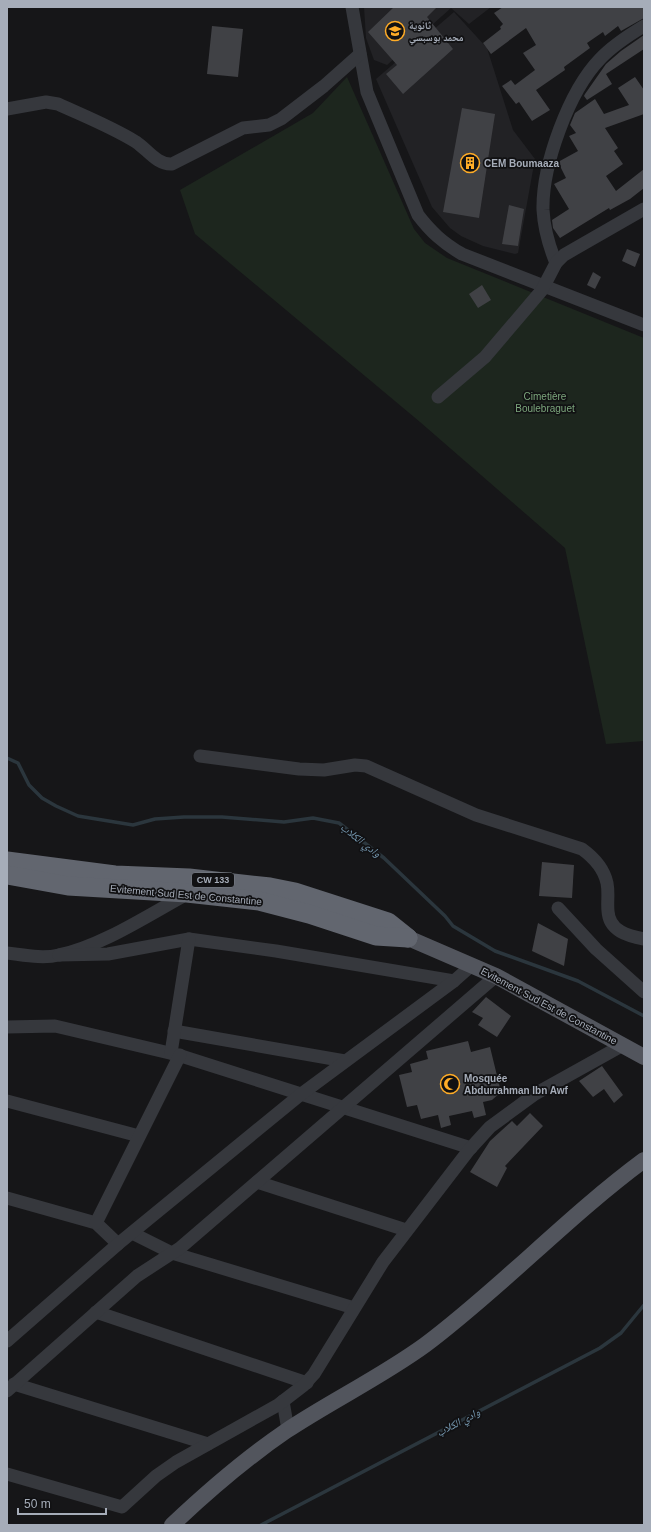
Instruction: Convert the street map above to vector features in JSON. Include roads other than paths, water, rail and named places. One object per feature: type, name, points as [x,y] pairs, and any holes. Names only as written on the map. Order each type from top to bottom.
[{"type":"highway","name":"Evitement Sud Est de Constantine","points":[[7,861],[188,886]]},
{"type":"highway","name":"Evitement Sud Est de Constantine","points":[[7,875],[68,886],[188,886],[243,883],[295,892],[388,922],[408,938]]},
{"type":"main road","name":"Evitement Sud Est de Constantine","points":[[408,938],[496,976],[644,1057]]},
{"type":"main road","points":[[172,1525],[221,1480],[288,1430],[381,1374],[430,1341],[611,1185],[644,1160]]},
{"type":"street","points":[[352,7],[367,92],[418,215],[430,231],[443,243],[462,254],[545,285],[644,325]]},
{"type":"street","points":[[556,263],[545,227],[543,209],[545,179],[566,114],[586,77],[600,59],[619,42],[644,26]]},
{"type":"street","points":[[7,109],[46,102],[58,104],[136,142],[158,160],[166,164],[172,164],[243,128],[269,125],[281,119],[324,86],[360,54]]},
{"type":"street","points":[[438,397],[485,357],[545,285],[556,263],[564,255],[644,209]]},
{"type":"street","points":[[200,756],[324,770],[355,765],[366,766],[476,815],[582,848],[591,856],[603,873],[607,883],[608,912],[614,925],[619,932],[627,936],[644,939]]},
{"type":"street","points":[[59,955],[116,933],[188,886]]},
{"type":"street","points":[[558,908],[596,949],[644,992]]},
{"type":"street","points":[[96,1223],[139,1136],[175,1054],[174,1031],[189,939]]},
{"type":"street","points":[[7,953],[37,956],[108,954],[189,939],[276,951],[454,981]]},
{"type":"street","points":[[7,1341],[118,1244],[300,1095],[454,981],[471,966]]},
{"type":"street","points":[[10,1388],[137,1276],[172,1253],[257,1182],[496,976]]},
{"type":"street","points":[[7,1027],[55,1026],[175,1054],[300,1095],[344,1106],[471,1148]]},
{"type":"street","points":[[174,1031],[346,1060]]},
{"type":"street","points":[[7,1474],[122,1507],[156,1476],[176,1462],[283,1401],[307,1383],[314,1374],[383,1262],[406,1230],[471,1148],[490,1127],[535,1094],[623,1045]]},
{"type":"street","points":[[7,1101],[139,1136]]},
{"type":"street","points":[[257,1182],[406,1230]]},
{"type":"street","points":[[7,1198],[96,1223],[118,1244]]},
{"type":"street","points":[[132,1233],[172,1253],[354,1308]]},
{"type":"street","points":[[96,1312],[307,1383]]},
{"type":"street","points":[[10,1388],[208,1444]]},
{"type":"street","points":[[283,1401],[288,1430]]},
{"type":"waterway","name":"وادي الكلاب","points":[[7,758],[18,763],[29,785],[42,798],[78,816],[133,825],[155,819],[184,817],[222,817],[284,822],[313,818],[339,823],[384,858],[445,916],[453,926],[495,951],[578,981],[644,1016]]},
{"type":"waterway","name":"وادي الكلاب","points":[[261,1525],[600,1348],[621,1333],[644,1305]]},
{"type":"place","name":"ثانوية محمد بوسبسي","points":[[395,31]]},
{"type":"place","name":"CEM Boumaaza","points":[[470,163]]},
{"type":"place","name":"Mosquée Abdurrahman Ibn Awf","points":[[450,1084]]},
{"type":"park label","name":"Cimetière Boulebraguet","points":[[545,402]]}]
